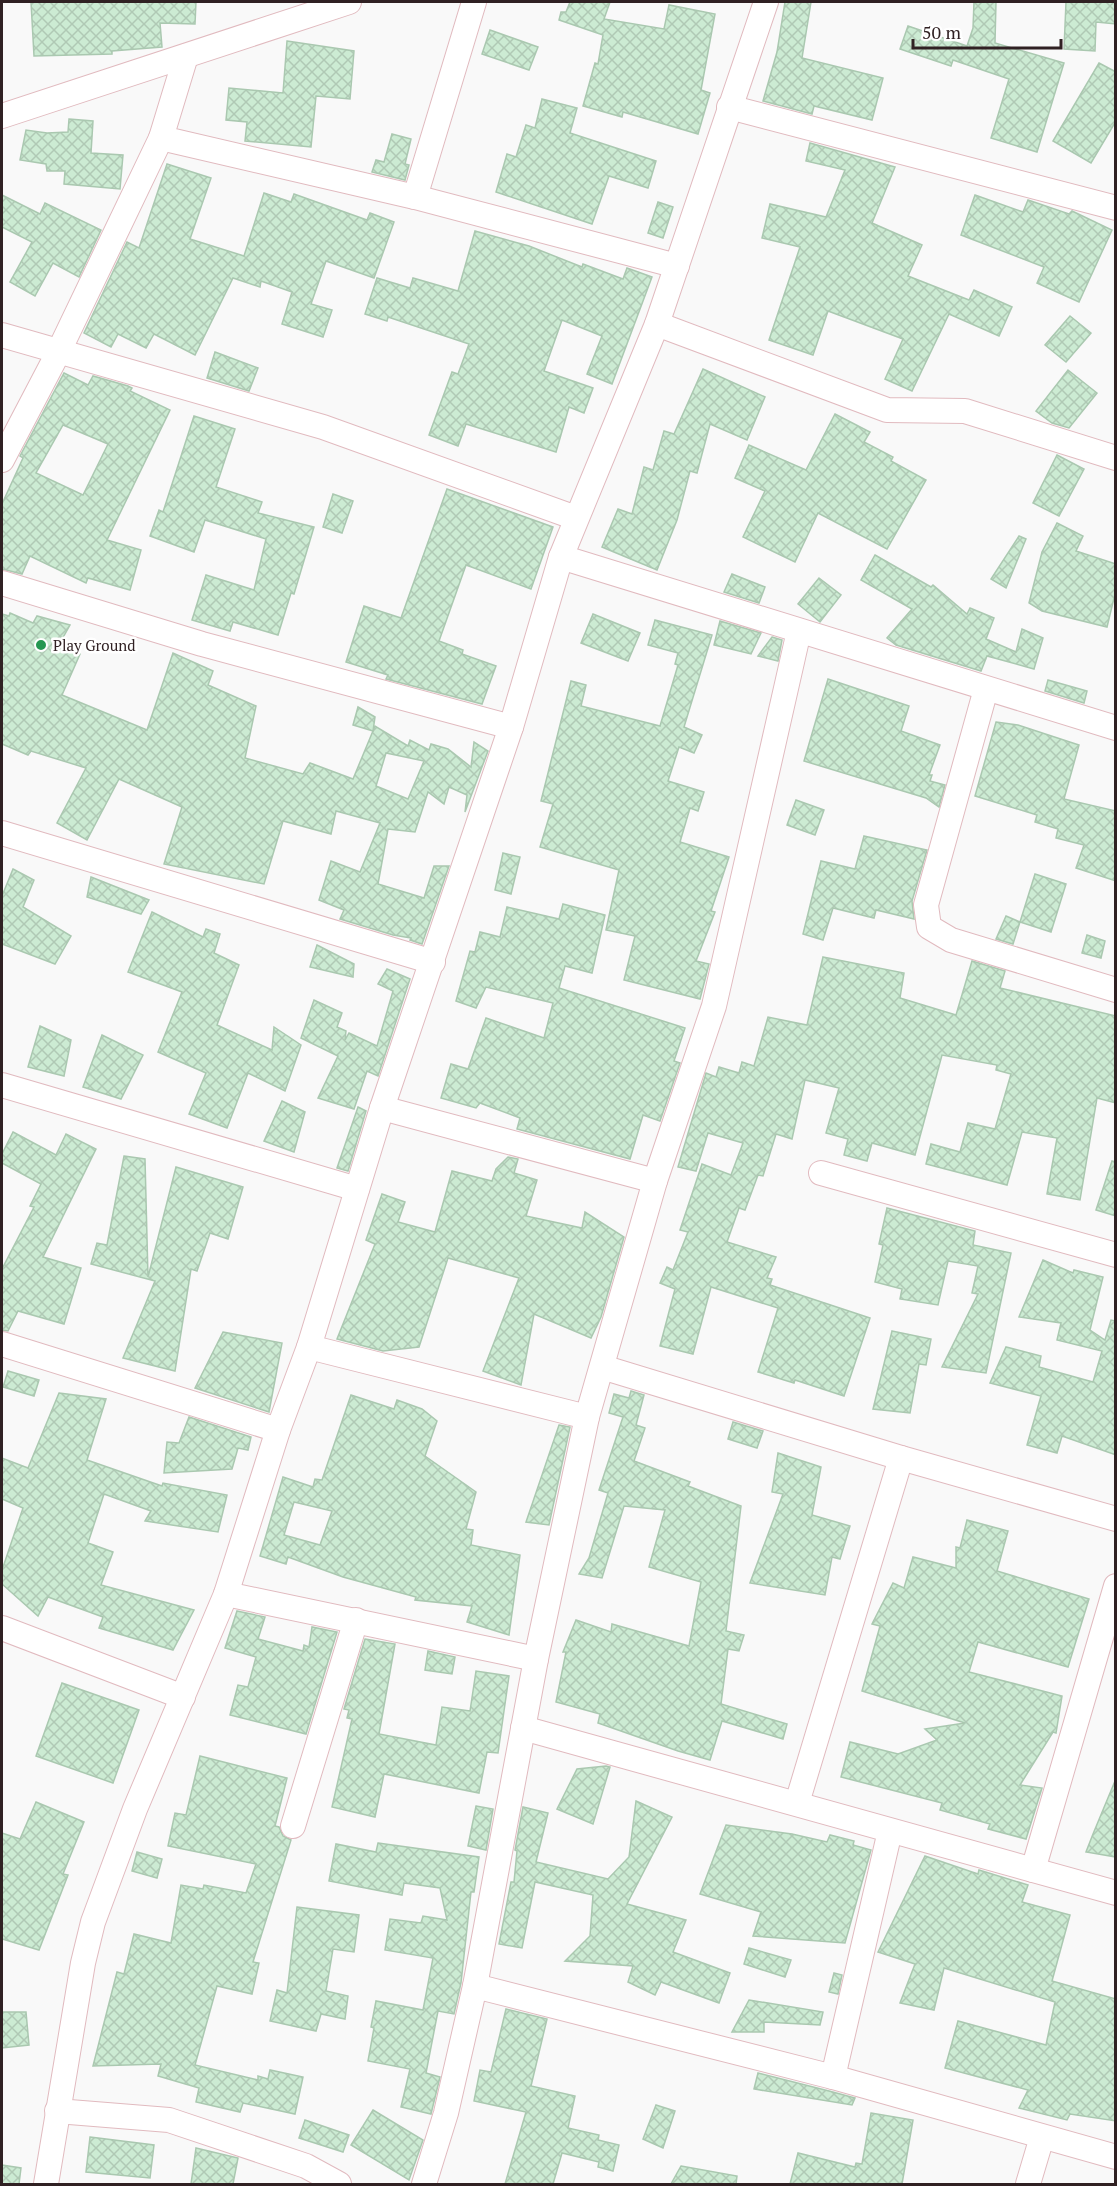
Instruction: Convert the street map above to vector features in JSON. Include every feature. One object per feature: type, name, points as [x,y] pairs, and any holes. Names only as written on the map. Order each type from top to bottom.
[{"type":"street","points":[[2,116],[350,2]]},
{"type":"street","points":[[415,197],[474,2]]},
{"type":"street","points":[[46,2184],[83,1963],[93,1922],[135,1809],[226,1594],[278,1430],[309,1347],[382,1108],[511,727],[561,557],[657,324],[766,2]]},
{"type":"street","points":[[2,460],[58,353],[161,138],[186,56]]},
{"type":"street","points":[[729,107],[1116,208]]},
{"type":"street","points":[[161,138],[415,197],[677,266]]},
{"type":"street","points":[[657,324],[887,410],[965,411],[1116,458]]},
{"type":"street","points":[[2,335],[58,353],[323,427],[576,518]]},
{"type":"street","points":[[561,557],[1116,728]]},
{"type":"street","points":[[2,583],[202,644],[511,727]]},
{"type":"street","points":[[424,2184],[446,2113],[475,1986],[536,1659],[587,1417],[655,1181],[714,1006],[798,631]]},
{"type":"street","points":[[986,689],[926,905],[929,927],[951,940],[1116,990]]},
{"type":"street","points":[[2,832],[433,962]]},
{"type":"street","points":[[2,1085],[357,1189]]},
{"type":"street","points":[[382,1108],[655,1181]]},
{"type":"street","points":[[821,1173],[1116,1255]]},
{"type":"street","points":[[2,1344],[278,1430]]},
{"type":"street","points":[[309,1347],[587,1417]]},
{"type":"street","points":[[602,1367],[901,1458],[1116,1519]]},
{"type":"street","points":[[797,1803],[901,1458]]},
{"type":"street","points":[[1033,1870],[1116,1586]]},
{"type":"street","points":[[226,1594],[536,1659]]},
{"type":"street","points":[[293,1826],[356,1620]]},
{"type":"street","points":[[2,1628],[183,1697]]},
{"type":"street","points":[[524,1728],[1116,1893]]},
{"type":"street","points":[[833,2077],[890,1831]]},
{"type":"street","points":[[475,1986],[833,2077],[1116,2157]]},
{"type":"street","points":[[57,2111],[169,2120],[306,2166],[339,2184]]},
{"type":"street","points":[[1028,2184],[1042,2137]]},
{"type":"building","points":[[31,2],[196,2],[195,24],[160,23],[162,47],[112,51],[112,54],[34,56]]},
{"type":"building","points":[[570,2],[610,2],[604,19],[664,29],[669,5],[715,14],[701,90],[710,93],[698,134],[623,112],[622,117],[583,106],[595,63],[598,64],[603,35],[559,20],[561,12],[566,12]]},
{"type":"building","points":[[785,2],[811,2],[802,58],[883,78],[872,120],[814,106],[812,114],[763,101],[777,52]]},
{"type":"building","points":[[974,2],[996,2],[995,43],[1064,63],[1037,152],[991,138],[1009,79],[953,60],[951,66],[900,49],[908,26],[967,46],[973,28]]},
{"type":"building","points":[[1066,2],[1116,2],[1116,24],[1096,22],[1095,51],[1064,49]]},
{"type":"building","points":[[490,30],[538,47],[529,70],[482,54]]},
{"type":"building","points":[[287,41],[354,51],[350,99],[316,96],[311,147],[245,141],[247,122],[226,120],[229,88],[283,93]]},
{"type":"building","points":[[1099,63],[1116,72],[1116,121],[1091,163],[1053,141]]},
{"type":"building","points":[[542,99],[577,108],[570,133],[656,161],[648,188],[609,176],[592,224],[496,192],[507,154],[516,157],[526,125],[535,128]]},
{"type":"building","points":[[69,119],[93,121],[91,153],[123,155],[120,189],[64,184],[65,171],[47,171],[46,164],[20,160],[26,130],[47,133],[68,132]]},
{"type":"building","points":[[392,134],[411,139],[405,164],[409,165],[405,180],[372,172],[376,160],[384,162]]},
{"type":"building","points":[[810,143],[895,167],[872,223],[922,245],[908,276],[969,300],[974,290],[1012,307],[999,336],[949,314],[912,391],[885,379],[903,339],[828,311],[813,355],[769,340],[800,247],[762,238],[770,204],[826,217],[845,170],[806,161]]},
{"type":"building","points":[[167,164],[211,178],[190,239],[244,256],[264,193],[291,202],[294,194],[367,220],[370,213],[394,222],[374,278],[326,261],[311,304],[332,310],[323,337],[282,324],[292,292],[261,281],[260,287],[233,278],[195,355],[154,334],[146,348],[118,334],[111,347],[84,333],[127,242],[139,248]]},
{"type":"building","points":[[2,195],[40,214],[45,203],[101,230],[79,277],[53,263],[35,296],[10,282],[32,242],[2,227]]},
{"type":"building","points":[[975,195],[1023,212],[1028,200],[1069,214],[1072,211],[1112,230],[1079,302],[1037,283],[1044,267],[961,235]]},
{"type":"building","points":[[658,202],[673,207],[663,238],[648,233]]},
{"type":"building","points":[[475,231],[529,246],[582,267],[583,264],[623,279],[627,268],[652,277],[612,384],[587,374],[602,336],[562,320],[544,371],[593,388],[584,413],[569,407],[556,452],[466,424],[458,446],[429,435],[452,372],[458,374],[469,344],[388,317],[387,321],[365,314],[377,278],[410,288],[413,278],[458,291]]},
{"type":"building","points":[[1070,316],[1091,333],[1066,362],[1045,345]]},
{"type":"building","points":[[215,352],[258,368],[249,391],[207,378]]},
{"type":"building","points":[[703,369],[765,397],[747,440],[710,424],[697,473],[690,471],[677,520],[657,570],[602,547],[618,509],[632,514],[644,467],[653,470],[664,431],[674,434]]},
{"type":"building","points":[[1068,370],[1097,393],[1069,428],[1052,423],[1036,411]]},
{"type":"building","points":[[64,373],[88,385],[93,376],[128,386],[132,388],[130,391],[170,410],[107,540],[141,550],[130,590],[88,578],[86,583],[30,556],[22,574],[2,569],[2,504],[23,458],[20,456]],"holes":[[[63,425],[108,444],[83,495],[36,473]]]},
{"type":"building","points":[[835,414],[870,432],[864,442],[893,457],[891,461],[926,480],[887,549],[818,513],[795,562],[743,537],[765,491],[735,478],[749,445],[806,470]]},
{"type":"building","points":[[194,416],[235,429],[216,487],[262,502],[258,513],[314,527],[294,594],[291,593],[278,635],[233,622],[230,631],[192,620],[206,575],[254,590],[266,539],[205,520],[194,552],[150,536],[159,510],[163,512]]},
{"type":"building","points":[[1057,455],[1084,469],[1059,516],[1033,503]]},
{"type":"building","points":[[447,489],[553,527],[531,589],[466,565],[439,641],[463,650],[462,654],[496,666],[482,704],[386,679],[388,675],[346,662],[364,606],[401,618]]},
{"type":"building","points":[[333,494],[353,501],[342,533],[323,527]]},
{"type":"building","points":[[1057,523],[1083,536],[1076,551],[1116,564],[1116,590],[1107,627],[1042,611],[1029,603],[1042,552]]},
{"type":"building","points":[[1019,536],[1026,539],[1006,588],[991,579]]},
{"type":"building","points":[[875,555],[931,587],[933,585],[967,614],[970,608],[994,618],[986,639],[1016,652],[1022,629],[1043,638],[1034,669],[987,656],[981,671],[896,645],[887,638],[912,609],[861,580]]},
{"type":"building","points":[[732,574],[765,587],[759,603],[724,592]]},
{"type":"building","points":[[819,578],[841,595],[820,622],[798,604]]},
{"type":"building","points":[[10,613],[33,623],[37,616],[70,625],[60,643],[80,654],[62,695],[147,730],[173,653],[213,671],[208,685],[256,706],[245,758],[303,774],[310,763],[353,779],[375,726],[408,746],[410,740],[429,750],[431,744],[448,749],[471,767],[474,742],[488,751],[465,812],[467,795],[449,787],[444,804],[428,792],[415,832],[388,829],[378,884],[424,898],[434,866],[449,866],[422,944],[410,940],[411,938],[340,919],[344,910],[319,900],[331,861],[360,872],[380,823],[336,811],[331,834],[283,821],[264,884],[164,864],[182,807],[119,779],[87,840],[57,823],[86,768],[31,751],[28,755],[2,744],[2,614],[9,616]],"holes":[[[386,753],[424,761],[408,799],[376,786]]]},
{"type":"building","points":[[593,614],[640,633],[628,661],[581,643]]},
{"type":"building","points":[[655,620],[712,635],[684,727],[702,735],[694,753],[679,747],[668,781],[704,792],[698,811],[690,808],[680,842],[729,857],[711,911],[715,912],[696,961],[709,964],[700,999],[624,980],[635,936],[606,930],[619,870],[540,847],[553,804],[541,801],[571,681],[586,685],[581,706],[660,726],[678,665],[675,664],[678,653],[648,645]]},
{"type":"building","points":[[720,621],[761,633],[751,654],[714,645]]},
{"type":"building","points":[[772,637],[782,640],[778,661],[758,656]]},
{"type":"building","points":[[828,679],[909,706],[901,731],[940,745],[929,775],[932,775],[930,781],[945,785],[939,807],[926,798],[804,761]]},
{"type":"building","points":[[1048,680],[1087,691],[1084,703],[1045,691]]},
{"type":"building","points":[[358,707],[375,717],[373,731],[353,725]]},
{"type":"building","points":[[996,722],[1018,725],[1079,745],[1064,799],[1116,811],[1116,881],[1076,868],[1084,845],[1056,838],[1058,829],[1035,822],[1037,815],[975,796]]},
{"type":"building","points":[[796,800],[824,810],[815,835],[787,825]]},
{"type":"building","points":[[864,836],[927,850],[912,901],[914,919],[876,910],[874,918],[833,908],[823,940],[803,934],[821,861],[855,869]]},
{"type":"building","points":[[503,853],[520,857],[511,894],[495,890]]},
{"type":"building","points":[[13,869],[34,880],[23,907],[71,936],[55,964],[2,944],[2,896]]},
{"type":"building","points":[[1035,874],[1066,884],[1051,932],[1020,922]]},
{"type":"building","points":[[91,877],[149,900],[141,914],[87,897]]},
{"type":"building","points":[[563,904],[605,915],[592,973],[565,966],[559,988],[685,1028],[674,1061],[680,1063],[660,1121],[643,1115],[630,1159],[517,1129],[520,1118],[480,1103],[476,1108],[441,1098],[451,1064],[468,1069],[486,1018],[544,1038],[553,1003],[486,987],[476,1008],[456,1001],[470,951],[475,952],[480,932],[500,937],[507,907],[559,919]]},
{"type":"building","points":[[152,912],[203,937],[206,929],[220,934],[214,953],[239,965],[217,1025],[272,1050],[274,1027],[301,1045],[285,1091],[248,1073],[227,1128],[189,1114],[206,1073],[158,1052],[182,992],[128,972]]},
{"type":"building","points":[[1006,916],[1020,922],[1013,944],[996,939]]},
{"type":"building","points":[[1087,935],[1105,941],[1101,958],[1082,953]]},
{"type":"building","points":[[317,945],[354,964],[353,977],[310,967]]},
{"type":"building","points":[[823,957],[904,973],[900,998],[956,1015],[972,961],[1005,971],[1000,988],[1116,1016],[1116,1103],[1097,1098],[1080,1200],[1047,1194],[1057,1138],[1022,1132],[1007,1185],[926,1164],[931,1144],[960,1152],[968,1123],[995,1129],[1011,1074],[996,1070],[997,1065],[942,1055],[915,1155],[872,1143],[867,1161],[844,1155],[848,1139],[826,1133],[839,1088],[805,1080],[792,1139],[776,1134],[763,1176],[758,1175],[745,1210],[739,1208],[727,1242],[776,1257],[767,1278],[772,1279],[770,1285],[870,1318],[844,1396],[795,1380],[794,1383],[758,1372],[778,1308],[711,1287],[693,1354],[660,1346],[675,1289],[660,1283],[667,1267],[673,1270],[688,1232],[680,1230],[702,1164],[731,1175],[743,1143],[708,1133],[696,1171],[678,1167],[706,1073],[716,1077],[719,1067],[739,1073],[742,1062],[754,1066],[768,1017],[807,1025]]},
{"type":"building","points":[[387,969],[410,979],[378,1076],[367,1071],[354,1109],[318,1098],[338,1056],[301,1038],[314,1000],[342,1013],[337,1027],[346,1031],[345,1040],[349,1033],[377,1046],[393,991],[378,984]]},
{"type":"building","points":[[40,1026],[71,1040],[64,1076],[28,1067]]},
{"type":"building","points":[[102,1035],[143,1055],[121,1099],[83,1087]]},
{"type":"building","points":[[282,1101],[305,1112],[294,1152],[264,1141]]},
{"type":"building","points":[[358,1107],[366,1111],[348,1171],[337,1168]]},
{"type":"building","points":[[13,1132],[56,1155],[66,1134],[96,1149],[43,1257],[81,1268],[64,1324],[18,1311],[8,1331],[2,1330],[2,1269],[34,1207],[30,1206],[41,1184],[2,1163],[2,1154]]},
{"type":"building","points":[[124,1156],[145,1159],[148,1277],[176,1167],[243,1187],[228,1239],[210,1233],[197,1271],[191,1269],[175,1371],[123,1358],[155,1281],[91,1264],[97,1243],[107,1245]]},
{"type":"building","points":[[508,1157],[518,1159],[514,1173],[537,1180],[526,1216],[582,1228],[585,1212],[624,1237],[601,1317],[591,1338],[534,1314],[521,1385],[483,1371],[519,1278],[448,1258],[419,1347],[383,1351],[337,1339],[375,1244],[366,1240],[382,1194],[405,1202],[398,1222],[435,1232],[452,1171],[492,1181],[496,1169]]},
{"type":"building","points":[[1112,1161],[1116,1162],[1116,1216],[1096,1210]]},
{"type":"building","points":[[887,1208],[975,1231],[973,1245],[1011,1253],[986,1373],[942,1367],[978,1294],[972,1293],[978,1266],[948,1261],[938,1305],[900,1299],[902,1289],[875,1282],[883,1245],[879,1244]]},
{"type":"building","points":[[1043,1260],[1073,1273],[1074,1270],[1103,1277],[1090,1330],[1105,1340],[1111,1320],[1116,1321],[1116,1455],[1062,1436],[1057,1453],[1027,1445],[1041,1396],[990,1383],[1006,1347],[1041,1356],[1039,1367],[1093,1382],[1102,1351],[1057,1340],[1061,1323],[1019,1317]]},
{"type":"building","points":[[892,1331],[931,1339],[926,1365],[919,1364],[910,1413],[873,1409]]},
{"type":"building","points":[[223,1332],[282,1343],[269,1412],[195,1388]]},
{"type":"building","points":[[8,1371],[39,1380],[34,1396],[3,1387]]},
{"type":"building","points":[[631,1391],[644,1395],[636,1425],[645,1428],[634,1461],[690,1482],[688,1486],[741,1506],[726,1631],[744,1635],[739,1651],[728,1649],[721,1704],[787,1724],[783,1739],[722,1721],[710,1760],[598,1723],[600,1714],[556,1702],[566,1652],[563,1652],[576,1620],[611,1632],[612,1624],[689,1646],[701,1582],[649,1567],[665,1510],[624,1506],[602,1578],[579,1574],[589,1558],[608,1493],[599,1490],[623,1417],[609,1413],[614,1394],[629,1398]]},
{"type":"building","points":[[59,1393],[106,1399],[87,1460],[162,1486],[163,1483],[227,1495],[218,1532],[145,1521],[151,1511],[104,1494],[88,1543],[113,1552],[101,1585],[194,1610],[173,1650],[99,1628],[103,1617],[48,1597],[38,1616],[2,1584],[2,1570],[23,1508],[2,1499],[2,1458],[28,1468]]},
{"type":"building","points":[[351,1395],[394,1409],[397,1400],[422,1409],[437,1421],[425,1456],[476,1492],[466,1529],[473,1530],[471,1545],[520,1555],[509,1635],[467,1622],[472,1606],[415,1600],[416,1597],[343,1577],[288,1557],[286,1564],[260,1556],[283,1477],[313,1487],[315,1479],[322,1480]],"holes":[[[294,1502],[332,1511],[320,1545],[284,1535]]]},
{"type":"building","points":[[189,1417],[251,1437],[248,1450],[238,1448],[232,1469],[164,1473],[167,1442],[179,1443]]},
{"type":"building","points":[[733,1422],[763,1431],[757,1448],[728,1439]]},
{"type":"building","points":[[559,1425],[570,1427],[549,1525],[526,1522]]},
{"type":"building","points":[[778,1453],[821,1467],[812,1515],[850,1526],[840,1559],[832,1557],[825,1595],[750,1583],[783,1494],[772,1492]]},
{"type":"building","points":[[967,1520],[1008,1531],[997,1571],[1089,1599],[1068,1667],[978,1642],[969,1672],[1062,1696],[1056,1733],[1053,1732],[1020,1785],[1042,1788],[1026,1839],[988,1829],[990,1824],[940,1810],[942,1803],[841,1777],[850,1742],[898,1754],[937,1740],[925,1729],[965,1723],[862,1691],[880,1626],[872,1624],[893,1583],[904,1588],[913,1557],[956,1568],[956,1547],[960,1548]]},
{"type":"building","points":[[237,1611],[265,1617],[258,1639],[303,1651],[304,1645],[309,1647],[312,1627],[337,1632],[306,1734],[230,1715],[238,1685],[248,1687],[256,1657],[225,1648]]},
{"type":"building","points":[[365,1639],[395,1644],[379,1734],[436,1745],[442,1707],[470,1711],[476,1671],[509,1676],[498,1753],[487,1752],[479,1793],[384,1774],[375,1817],[332,1807],[352,1719],[347,1718],[349,1710],[344,1709]]},
{"type":"building","points":[[428,1651],[455,1657],[452,1674],[425,1670]]},
{"type":"building","points":[[62,1683],[139,1710],[113,1783],[36,1756]]},
{"type":"building","points":[[200,1756],[287,1778],[275,1826],[279,1827],[283,1836],[291,1840],[253,1962],[259,1963],[252,1994],[217,1986],[195,2065],[258,2080],[258,2076],[268,2079],[270,2070],[303,2077],[295,2114],[243,2103],[240,2112],[196,2102],[199,2088],[158,2076],[161,2064],[93,2066],[117,1972],[124,1974],[134,1934],[171,1943],[181,1885],[203,1889],[204,1885],[246,1893],[256,1864],[168,1846],[175,1813],[186,1815]]},
{"type":"building","points":[[610,1767],[593,1824],[557,1809],[577,1769]]},
{"type":"building","points":[[1115,1781],[1116,1857],[1086,1852],[1093,1834]]},
{"type":"building","points":[[636,1801],[672,1817],[627,1904],[686,1920],[673,1952],[730,1973],[719,2003],[661,1982],[655,1995],[628,1982],[633,1966],[565,1961],[590,1936],[593,1895],[535,1882],[522,1948],[499,1944],[511,1882],[514,1882],[517,1851],[515,1850],[523,1807],[548,1813],[536,1862],[608,1879],[629,1857]]},
{"type":"building","points":[[36,1802],[84,1822],[63,1874],[68,1875],[39,1950],[2,1939],[2,1833],[20,1839]]},
{"type":"building","points":[[476,1806],[493,1809],[486,1850],[468,1846]]},
{"type":"building","points":[[726,1825],[792,1834],[827,1842],[830,1835],[854,1841],[853,1845],[871,1850],[845,1943],[753,1936],[761,1912],[700,1894]]},
{"type":"building","points":[[378,1843],[479,1857],[474,1892],[471,1892],[461,1983],[454,2014],[438,2011],[426,2073],[440,2077],[431,2114],[401,2107],[410,2069],[368,2061],[376,2001],[423,2010],[433,1958],[385,1950],[390,1919],[421,1923],[423,1916],[447,1920],[440,1888],[404,1883],[402,1895],[329,1881],[336,1844],[376,1852]]},
{"type":"building","points":[[137,1852],[162,1859],[157,1878],[132,1871]]},
{"type":"building","points":[[925,1856],[978,1874],[979,1870],[1028,1885],[1022,1902],[1070,1915],[1052,1981],[1116,1999],[1116,2121],[1070,2114],[1067,2120],[1019,2108],[1028,2090],[945,2068],[958,2021],[1046,2045],[1055,2002],[944,1968],[934,2010],[900,2003],[915,1964],[878,1952]]},
{"type":"building","points":[[297,1907],[359,1915],[354,1952],[333,1949],[326,1991],[348,1996],[345,2019],[321,2014],[316,2031],[270,2021],[277,1990],[287,1993]]},
{"type":"building","points":[[749,1948],[791,1960],[785,1977],[744,1964]]},
{"type":"building","points":[[834,1973],[842,1975],[838,1994],[829,1992]]},
{"type":"building","points":[[749,2000],[823,2012],[820,2025],[764,2022],[764,2032],[732,2032]]},
{"type":"building","points":[[506,2009],[547,2019],[531,2086],[575,2096],[568,2128],[599,2135],[598,2140],[619,2145],[613,2171],[598,2167],[599,2162],[562,2153],[553,2184],[505,2184],[526,2112],[474,2101],[480,2070],[491,2072]]},
{"type":"building","points":[[2,2012],[26,2012],[29,2045],[2,2048]]},
{"type":"building","points":[[758,2073],[855,2098],[852,2105],[754,2089]]},
{"type":"building","points":[[656,2105],[675,2111],[663,2148],[643,2139]]},
{"type":"building","points":[[373,2110],[423,2140],[409,2180],[351,2145]]},
{"type":"building","points":[[871,2113],[913,2120],[902,2184],[790,2184],[798,2153],[855,2167],[856,2163],[862,2164]]},
{"type":"building","points":[[305,2120],[349,2135],[343,2152],[299,2138]]},
{"type":"building","points":[[90,2137],[154,2145],[150,2178],[86,2172]]},
{"type":"building","points":[[196,2148],[238,2158],[233,2184],[191,2184]]},
{"type":"building","points":[[2,2165],[21,2168],[19,2184],[2,2184]]},
{"type":"building","points":[[681,2166],[737,2176],[736,2184],[671,2184]]},
{"type":"place","name":"Play Ground","points":[[41,645]]}]
